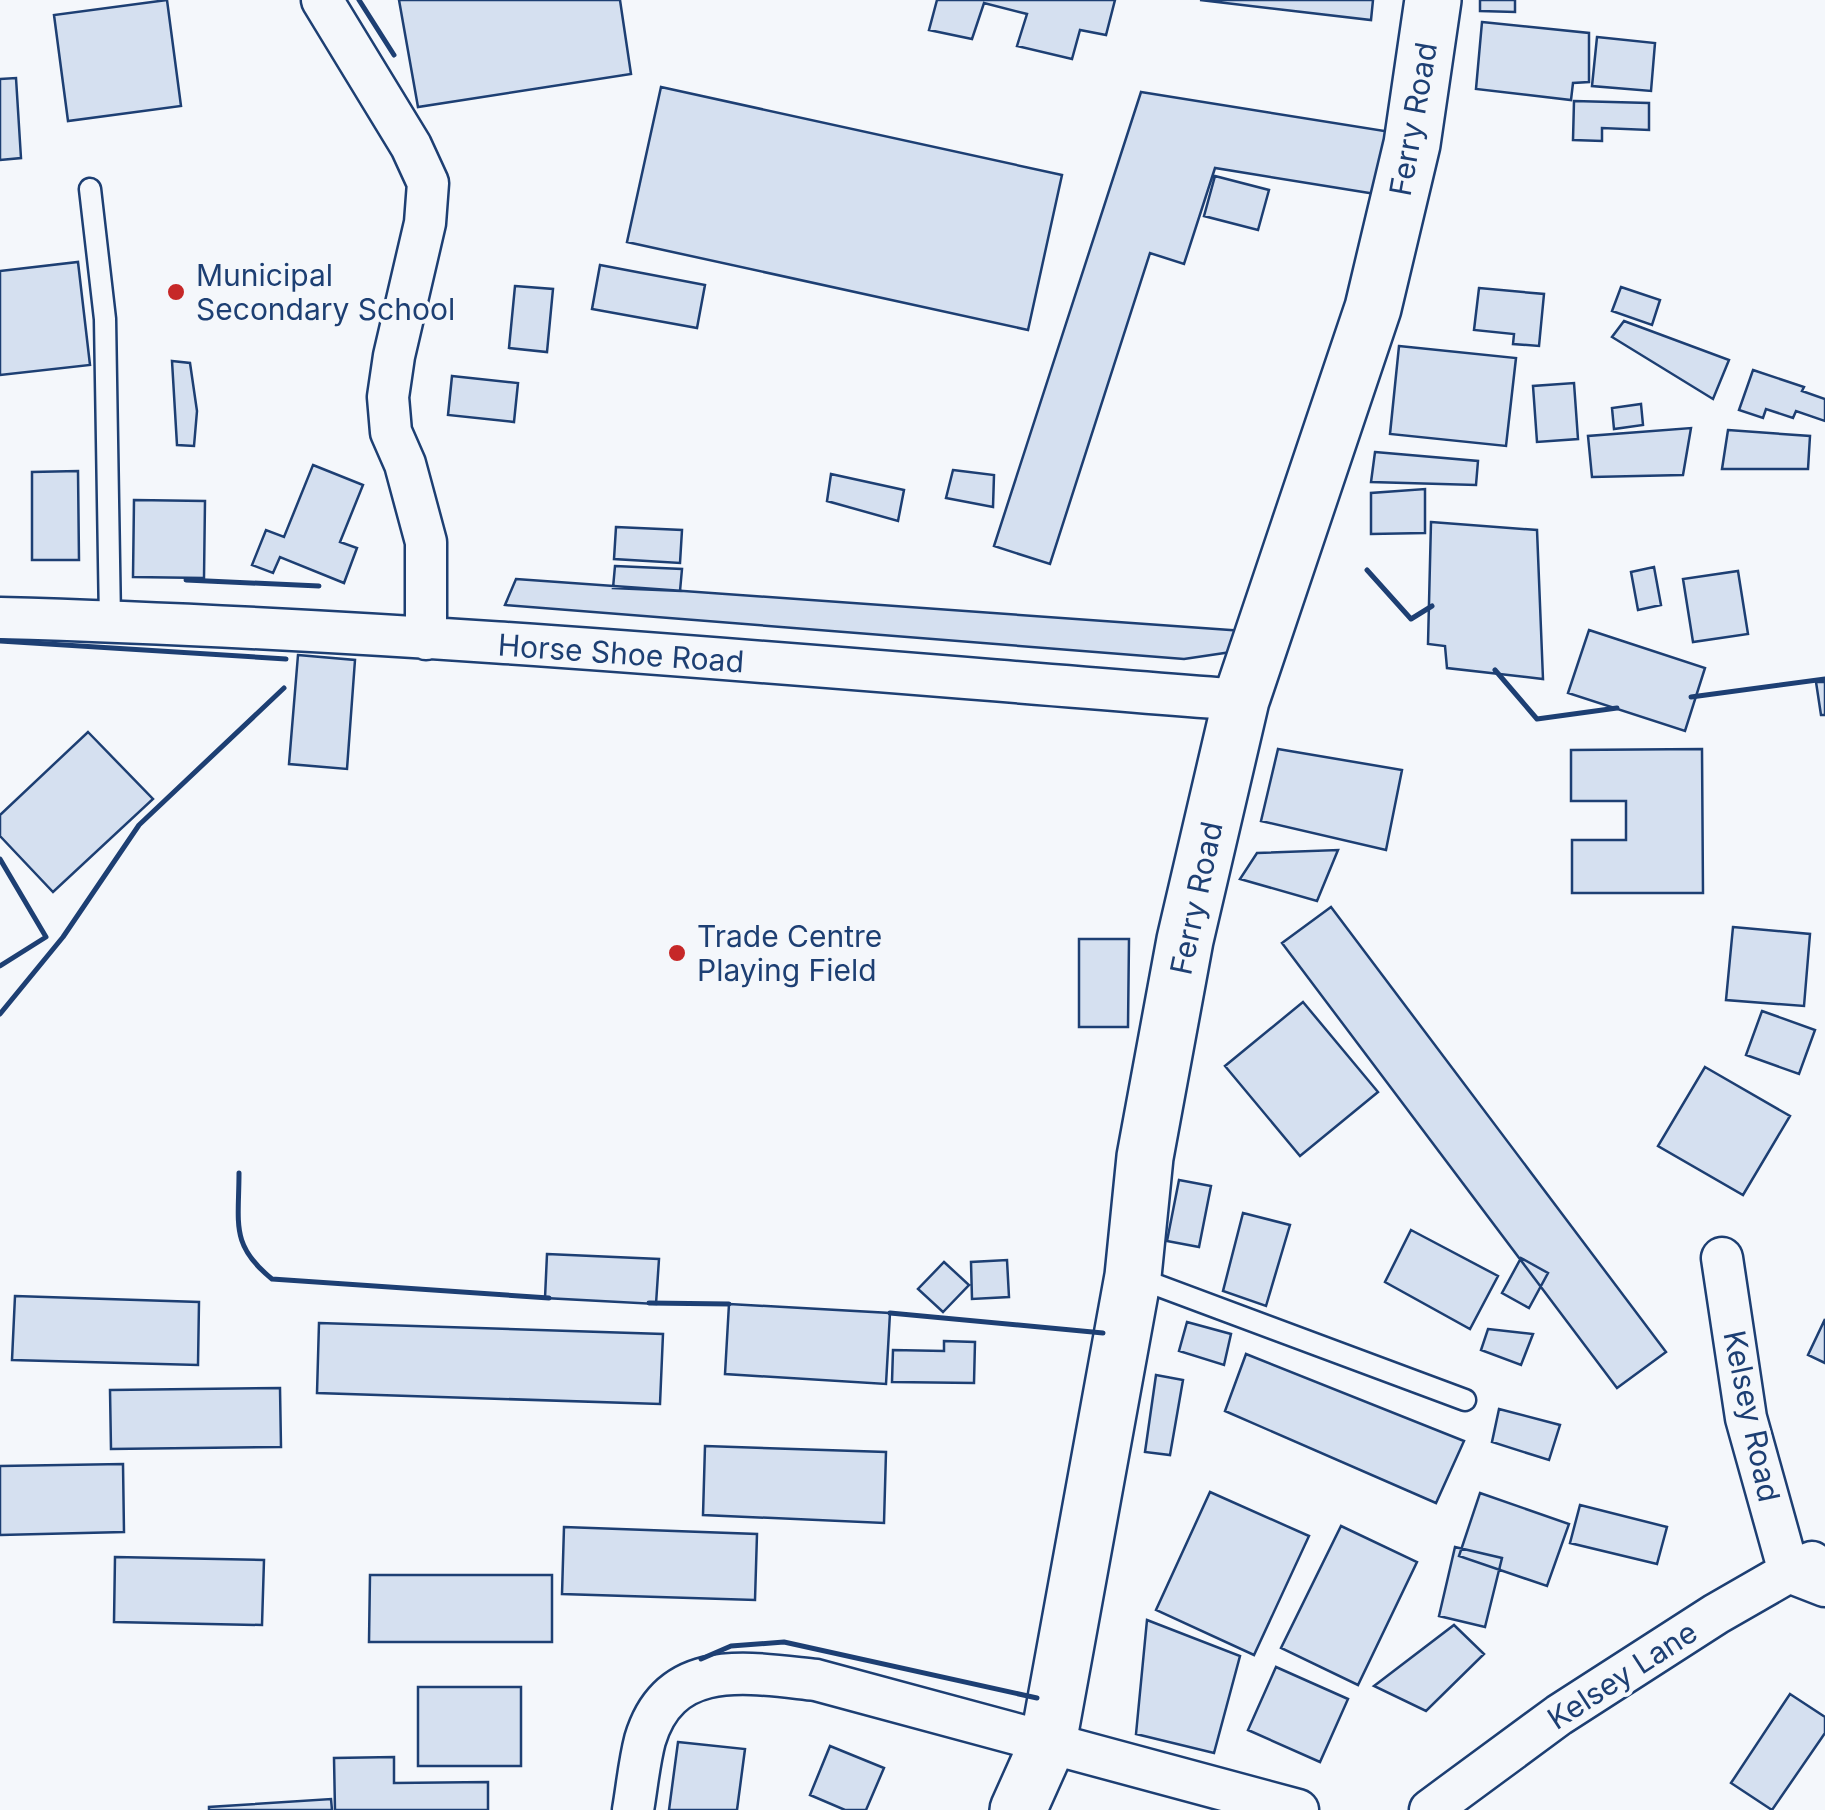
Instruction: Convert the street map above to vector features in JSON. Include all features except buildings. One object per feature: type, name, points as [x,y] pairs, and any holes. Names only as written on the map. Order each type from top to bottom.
[{"type":"street","points":[[322,0],[411,146],[428,183],[426,223],[394,356],[388,398],[391,432],[405,464],[426,542],[426,640]]},
{"type":"street","name":"Ferry Road","points":[[1018,1810],[1048,1743],[1133,1276],[1145,1157],[1182,958],[1240,700],[1373,308],[1412,144],[1432,0]]},
{"type":"street","name":"Horse Shoe Road","points":[[0,618],[426,640],[902,672],[1240,700]]},
{"type":"street","name":"Kelsey Road","points":[[1722,1258],[1746,1418],[1813,1571]]},
{"type":"street","name":"Kelsey Lane","points":[[1430,1810],[1559,1715],[1716,1614],[1813,1571]]},
{"type":"street","points":[[633,1810],[646,1738],[667,1697],[702,1676],[739,1672],[816,1680],[1298,1810]]},
{"type":"lane","points":[[90,189],[106,319],[110,621]]},
{"type":"lane","points":[[1133,1276],[1464,1400]]},
{"type":"wall","points":[[359,0],[394,55]]},
{"type":"wall","points":[[1367,570],[1411,619],[1432,606]]},
{"type":"wall","points":[[186,580],[319,586]]},
{"type":"wall","points":[[0,641],[286,659]]},
{"type":"wall","points":[[1495,670],[1537,719],[1617,708]]},
{"type":"wall","points":[[1691,697],[1825,679]]},
{"type":"wall","points":[[0,1014],[63,937],[139,825],[284,688]]},
{"type":"wall","points":[[0,859],[46,937],[0,966]]},
{"type":"wall","points":[[239,1173],[238,1220],[243,1244],[272,1279],[549,1298]]},
{"type":"wall","points":[[649,1303],[729,1304]]},
{"type":"wall","points":[[890,1313],[1103,1333]]},
{"type":"wall","points":[[701,1659],[731,1646],[784,1642],[1037,1698]]},
{"type":"place","name":"Municipal Secondary School","points":[[176,292]]},
{"type":"place","name":"Trade Centre Playing Field","points":[[677,953]]}]
